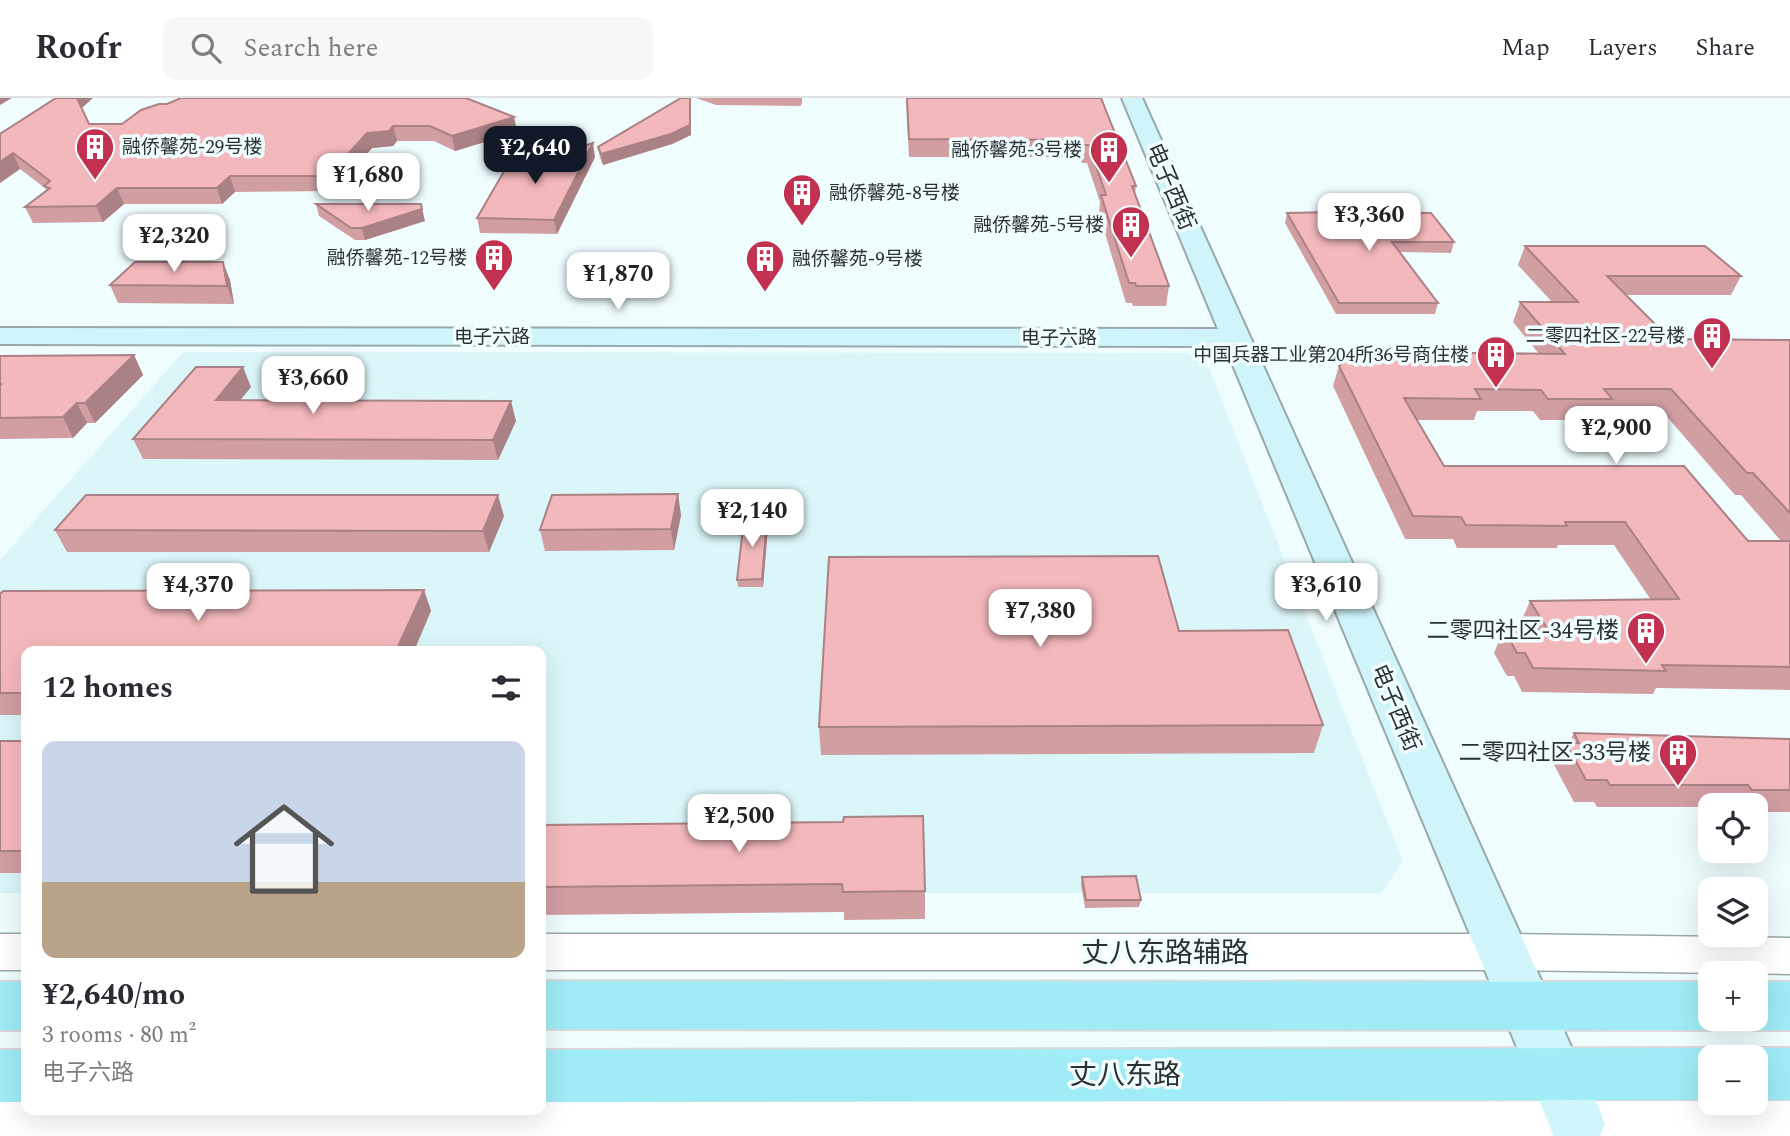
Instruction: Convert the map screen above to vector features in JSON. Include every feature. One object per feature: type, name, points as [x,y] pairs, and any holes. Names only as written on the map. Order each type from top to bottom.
[{"type":"main road","points":[[0,1006],[21,1006]]},
{"type":"main road","points":[[546,1006],[1698,1006]]},
{"type":"main road","points":[[1768,1006],[1790,1006]]},
{"type":"main road","name":"丈八东路","points":[[546,1076],[1080,1111],[1554,1073],[1698,1074]]},
{"type":"main road","points":[[1768,1074],[1790,1074]]},
{"type":"main road","points":[[0,1076],[21,1076]]},
{"type":"street","name":"电子西街","points":[[1132,98],[1577,1124]]},
{"type":"street","name":"电子六路","points":[[0,336],[1236,338]]},
{"type":"street","points":[[0,951],[21,951]]},
{"type":"street","name":"丈八东路辅路","points":[[546,952],[1501,952],[1580,956],[1790,956]]},
{"type":"street","points":[[0,1125],[1080,1111],[1577,1124],[1790,1124]]},
{"type":"shaded area","points":[[183,352],[1187,353],[1209,368],[1403,862],[1381,893],[546,893],[546,646],[21,646],[21,893],[0,893],[0,560]]},
{"type":"building","points":[[56,98],[77,98],[89,124],[122,124],[141,110],[181,98],[466,98],[514,117],[452,136],[430,126],[393,126],[389,131],[367,133],[328,176],[230,176],[217,188],[117,188],[96,206],[25,207],[50,188],[44,186],[50,181],[13,153],[0,162],[0,134]]},
{"type":"building","points":[[681,98],[690,98],[690,125],[671,134],[601,154],[598,147]]},
{"type":"building","points":[[907,98],[1101,98],[1136,186],[1132,186],[1169,286],[1136,286],[1135,283],[1129,283],[1101,195],[1106,195],[1089,145],[1084,145],[1082,140],[909,139]]},
{"type":"building","points":[[593,143],[554,220],[477,218],[514,154],[559,154]]},
{"type":"building","points":[[316,204],[421,204],[422,209],[362,228],[351,228]]},
{"type":"building","points":[[1287,213],[1431,213],[1454,242],[1392,242],[1438,303],[1339,303]]},
{"type":"building","points":[[1525,246],[1705,246],[1741,276],[1607,276],[1670,339],[1790,340],[1790,513],[1753,473],[1747,473],[1671,389],[1604,389],[1612,399],[1548,399],[1541,390],[1475,389],[1481,399],[1404,398],[1444,466],[1684,466],[1748,541],[1790,541],[1790,667],[1662,665],[1666,671],[1533,668],[1525,653],[1517,653],[1504,629],[1548,630],[1530,601],[1679,599],[1625,522],[1565,522],[1567,526],[1466,525],[1461,517],[1413,516],[1339,366],[1357,352],[1565,354],[1520,302],[1578,302]]},
{"type":"building","points":[[135,262],[223,262],[227,286],[110,285]]},
{"type":"building","points":[[134,355],[85,403],[77,403],[63,417],[0,418],[0,356]]},
{"type":"building","points":[[196,367],[243,367],[216,400],[511,401],[493,440],[133,439]]},
{"type":"building","points":[[678,494],[671,529],[540,530],[552,495]]},
{"type":"building","points":[[86,495],[498,495],[483,531],[55,530]]},
{"type":"building","points":[[767,518],[762,579],[737,580],[744,519]]},
{"type":"building","points":[[1158,556],[1179,631],[1288,630],[1323,725],[819,727],[829,557]]},
{"type":"building","points":[[424,590],[398,646],[21,646],[21,693],[0,693],[0,594],[3,591]]},
{"type":"building","points":[[1574,733],[1790,739],[1790,790],[1752,790],[1748,785],[1610,785],[1607,780],[1586,780],[1566,743],[1579,743]]},
{"type":"building","points":[[0,741],[21,741],[21,851],[0,851]]},
{"type":"building","points":[[923,816],[925,891],[843,892],[842,884],[546,887],[546,825],[843,822],[844,817]]},
{"type":"building","points":[[1136,876],[1141,900],[1086,900],[1082,877]]},
{"type":"place","name":"融侨馨苑-29号楼","points":[[95,181]]},
{"type":"place","name":"融侨馨苑-3号楼","points":[[1109,184]]},
{"type":"place","name":"融侨馨苑-8号楼","points":[[802,227]]},
{"type":"place","name":"融侨馨苑-5号楼","points":[[1131,259]]},
{"type":"place","name":"融侨馨苑-12号楼","points":[[494,292]]},
{"type":"place","name":"融侨馨苑-9号楼","points":[[765,293]]},
{"type":"place","name":"二零四社区-22号楼","points":[[1712,370]]},
{"type":"place","name":"中国兵器工业第204所36号商住楼","points":[[1496,389]]},
{"type":"place","name":"二零四社区-34号楼","points":[[1646,665]]},
{"type":"place","name":"二零四社区-33号楼","points":[[1678,787]]}]
